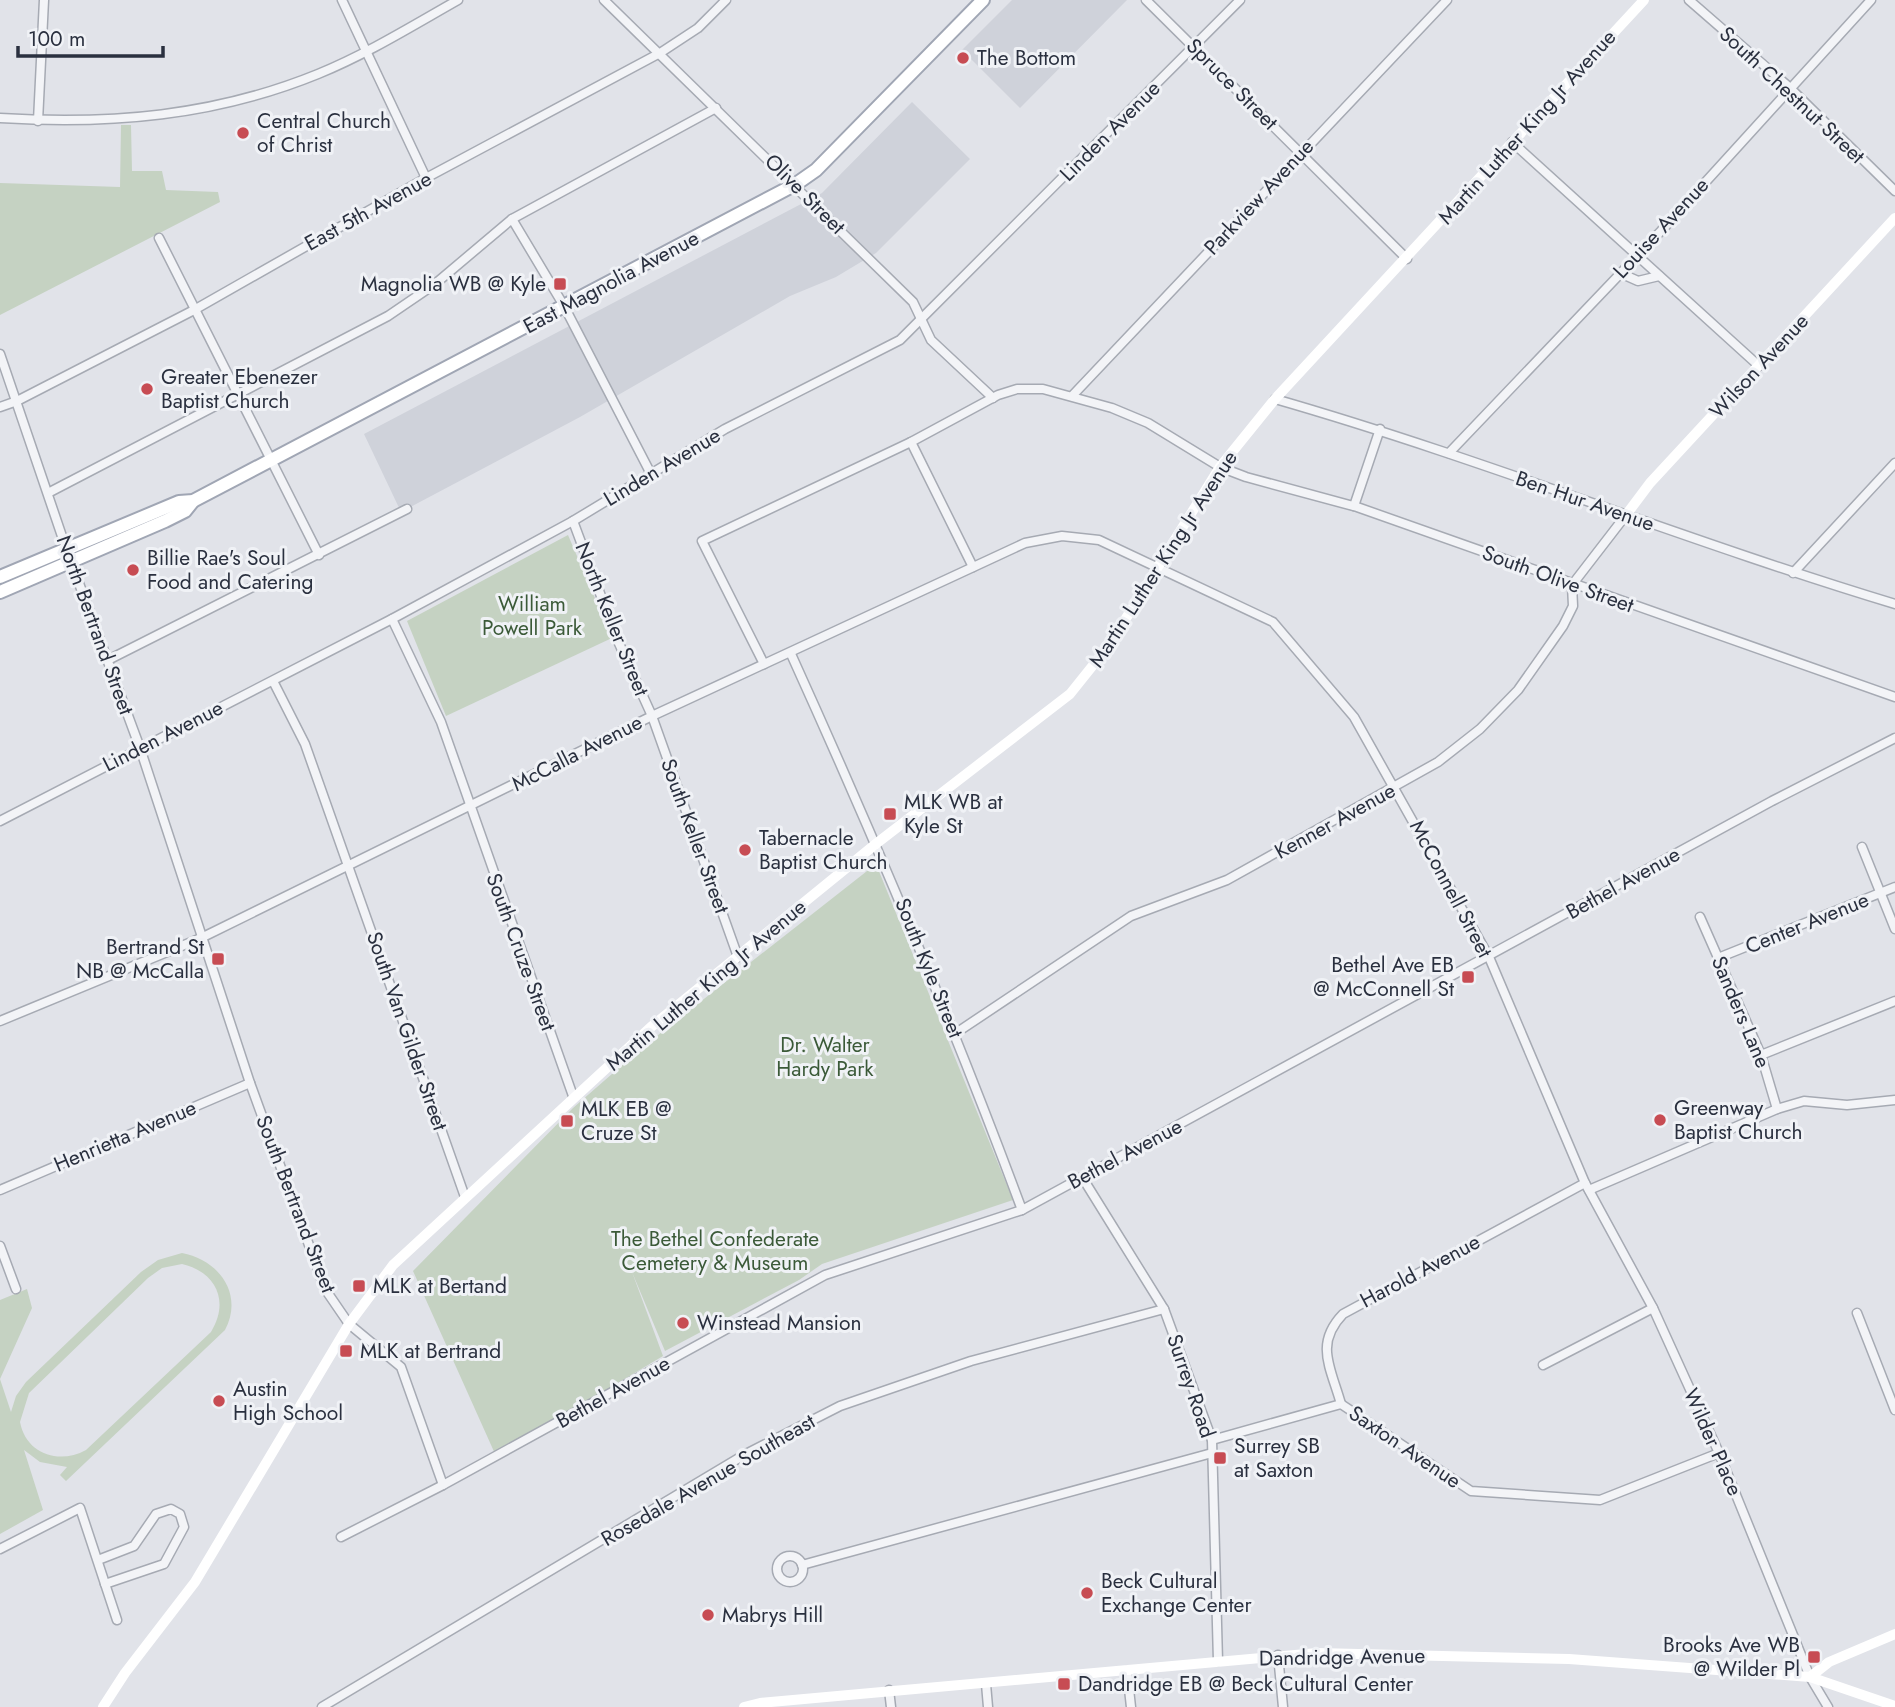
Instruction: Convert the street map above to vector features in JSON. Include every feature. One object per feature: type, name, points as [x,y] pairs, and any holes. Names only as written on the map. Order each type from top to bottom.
[{"type":"main road","name":"East Magnolia Avenue","points":[[0,578],[70,557],[179,514],[193,501],[271,459],[796,184],[816,170],[983,0]]},
{"type":"main road","name":"Martin Luther King Jr Avenue","points":[[103,1707],[125,1673],[195,1582],[349,1324],[393,1265],[573,1096],[651,1027],[877,844],[1070,694],[1092,670],[1160,567],[1220,467],[1275,398],[1407,259],[1644,0]]},
{"type":"main road","name":"Wilson Avenue","points":[[1626,515],[1633,503],[1895,218]]},
{"type":"main road","name":"East Magnolia Avenue","points":[[0,593],[70,557]]},
{"type":"main road","points":[[1810,1677],[1829,1662],[1895,1634]]},
{"type":"main road","name":"Dandridge Avenue","points":[[744,1707],[760,1703],[889,1690],[986,1684],[1278,1655],[1569,1659],[1810,1677],[1895,1706]]},
{"type":"street","points":[[38,121],[44,0]]},
{"type":"street","points":[[342,0],[426,178]]},
{"type":"street","points":[[0,118],[38,121],[128,120],[199,110],[240,100],[317,74],[366,51],[458,0]]},
{"type":"street","name":"Olive Street","points":[[604,0],[796,184],[913,302],[931,340],[993,398]]},
{"type":"street","name":"East 5th Avenue","points":[[0,407],[17,401],[194,310],[426,178],[660,53],[698,28],[726,0]]},
{"type":"street","name":"Spruce Street","points":[[1146,0],[1407,259]]},
{"type":"street","name":"Linden Avenue","points":[[0,821],[391,619],[573,521],[725,429],[893,345],[923,320],[1240,0]]},
{"type":"street","name":"Parkview Avenue","points":[[1072,396],[1447,0]]},
{"type":"street","name":"South Chestnut Street","points":[[1689,0],[1789,87],[1895,191]]},
{"type":"street","name":"Louise Avenue","points":[[1449,453],[1637,256],[1871,0]]},
{"type":"street","points":[[48,493],[413,300],[512,219],[716,108]]},
{"type":"street","points":[[1512,142],[1759,366]]},
{"type":"street","points":[[512,219],[564,306],[651,474]]},
{"type":"street","points":[[159,238],[319,555]]},
{"type":"street","points":[[1620,273],[1638,281],[1659,276]]},
{"type":"street","name":"North Bertrand Street","points":[[0,354],[140,748],[201,938]]},
{"type":"street","points":[[764,664],[702,541],[911,442],[1007,391],[1029,388],[1072,396],[1148,422],[1220,467]]},
{"type":"street","name":"Ben Hur Avenue","points":[[1275,398],[1380,429],[1793,573],[1895,604]]},
{"type":"street","points":[[1354,506],[1380,429]]},
{"type":"street","points":[[911,442],[973,567]]},
{"type":"street","points":[[1793,573],[1895,463]]},
{"type":"street","name":"South Olive Street","points":[[1220,467],[1277,488],[1354,506],[1895,697]]},
{"type":"street","points":[[108,660],[407,509]]},
{"type":"street","name":"Kenner Avenue","points":[[956,1032],[1131,916],[1227,880],[1396,788],[1460,746],[1518,690],[1563,626],[1573,606],[1572,585],[1626,515]]},
{"type":"street","name":"North Keller Street","points":[[573,521],[617,639],[652,716]]},
{"type":"street","name":"McCalla Avenue","points":[[0,1021],[201,938],[652,716],[1034,540],[1082,536],[1114,545],[1160,567]]},
{"type":"street","name":"McConnell Street","points":[[1160,567],[1273,622],[1354,717],[1489,957],[1587,1186]]},
{"type":"street","name":"South Cruze Street","points":[[391,619],[441,722],[469,808],[573,1096]]},
{"type":"street","name":"South Kyle Street","points":[[791,654],[877,844],[956,1032],[1023,1210]]},
{"type":"street","name":"South Van Gilder Street","points":[[273,681],[305,744],[465,1197]]},
{"type":"street","name":"South Keller Street","points":[[652,716],[738,957]]},
{"type":"street","name":"Bethel Avenue","points":[[341,1537],[443,1485],[825,1275],[1023,1210],[1772,801],[1895,738]]},
{"type":"street","points":[[1862,847],[1895,929]]},
{"type":"street","name":"Center Avenue","points":[[1718,958],[1895,887]]},
{"type":"street","name":"Sanders Lane","points":[[1700,917],[1761,1055],[1777,1109]]},
{"type":"street","name":"South Bertrand Street","points":[[201,938],[325,1289],[349,1324],[401,1367],[443,1485]]},
{"type":"street","points":[[1761,1055],[1895,1002]]},
{"type":"street","name":"Henrietta Avenue","points":[[0,1190],[250,1083]]},
{"type":"street","points":[[1587,1186],[1777,1109],[1804,1101],[1847,1105],[1895,1100]]},
{"type":"street","name":"Surrey Road","points":[[1082,1177],[1164,1309],[1212,1440],[1218,1661]]},
{"type":"street","name":"Wilder Place","points":[[1587,1186],[1653,1308],[1719,1453],[1810,1677],[1828,1707]]},
{"type":"street","name":"Harold Avenue","points":[[1341,1404],[1326,1349],[1326,1335],[1343,1314],[1587,1186]]},
{"type":"street","points":[[0,1246],[16,1289]]},
{"type":"street","points":[[1543,1365],[1653,1308]]},
{"type":"street","name":"Rosedale Avenue Southeast","points":[[322,1707],[744,1455],[828,1412],[971,1361],[1164,1309]]},
{"type":"street","points":[[1857,1313],[1895,1410]]},
{"type":"street","name":"Saxton Avenue","points":[[1212,1440],[1341,1404],[1471,1491],[1600,1500],[1719,1453]]},
{"type":"street","points":[[802,1566],[1212,1453]]},
{"type":"street","points":[[0,1549],[80,1508],[117,1620]]},
{"type":"street","points":[[97,1560],[134,1546],[156,1514],[171,1509],[180,1514],[184,1527],[164,1564],[105,1584]]},
{"type":"street","points":[[1278,1655],[1283,1707]]},
{"type":"street","points":[[1127,1671],[1131,1707]]},
{"type":"street","points":[[986,1684],[988,1707]]},
{"type":"street","points":[[889,1690],[891,1707]]},
{"type":"shaded area","points":[[1012,0],[1127,0],[1020,108],[962,50]]},
{"type":"shaded area","points":[[912,102],[970,159],[876,253],[836,277],[790,296],[580,417],[401,512],[364,434],[822,193]]},
{"type":"green space","points":[[121,125],[131,125],[132,171],[162,171],[166,190],[218,192],[220,202],[0,315],[0,183],[120,187]]},
{"type":"green space","name":"William Powell Park","points":[[568,535],[612,638],[446,716],[407,621]]},
{"type":"green space","points":[[876,864],[1013,1200],[822,1264],[799,1280],[665,1351],[632,1272],[663,1356],[496,1456],[413,1271],[573,1108],[644,1046]]},
{"type":"green space","points":[[182,1253],[207,1263],[217,1271],[230,1292],[232,1304],[225,1330],[66,1481],[60,1475],[67,1467],[40,1462],[24,1450],[43,1510],[0,1534],[0,1379],[11,1412],[16,1396],[26,1382],[141,1272],[158,1260]],"holes":[[[182,1264],[194,1268],[211,1281],[219,1299],[217,1321],[211,1332],[86,1450],[55,1456],[36,1449],[23,1433],[20,1422],[29,1393],[148,1278],[162,1268]]]},
{"type":"green space","points":[[27,1289],[32,1308],[0,1379],[0,1300]]},
{"type":"place","name":"The Bottom","points":[[963,58]]},
{"type":"place","name":"Central Church of Christ","points":[[243,133]]},
{"type":"place","name":"Magnolia WB @ Kyle","points":[[560,284]]},
{"type":"place","name":"Greater Ebenezer Baptist Church","points":[[147,389]]},
{"type":"place","name":"Billie Rae's Soul Food and Catering","points":[[133,570]]},
{"type":"place","name":"MLK WB at Kyle St","points":[[890,814]]},
{"type":"place","name":"Tabernacle Baptist Church","points":[[745,850]]},
{"type":"place","name":"Bertrand St NB @ McCalla","points":[[218,959]]},
{"type":"place","name":"Bethel Ave EB @ McConnell St","points":[[1468,977]]},
{"type":"place","name":"Greenway Baptist Church","points":[[1660,1120]]},
{"type":"place","name":"MLK EB @ Cruze St","points":[[567,1121]]},
{"type":"place","name":"MLK at Bertand","points":[[359,1286]]},
{"type":"place","name":"Winstead Mansion","points":[[683,1323]]},
{"type":"place","name":"MLK at Bertrand","points":[[346,1351]]},
{"type":"place","name":"Austin High School","points":[[219,1401]]},
{"type":"place","name":"Surrey SB at Saxton","points":[[1220,1458]]},
{"type":"place","name":"Beck Cultural Exchange Center","points":[[1087,1593]]},
{"type":"place","name":"Mabrys Hill","points":[[708,1615]]},
{"type":"place","name":"Brooks Ave WB @ Wilder Pl","points":[[1814,1657]]},
{"type":"place","name":"Dandridge EB @ Beck Cultural Center","points":[[1064,1684]]},
{"type":"park label","name":"Dr. Walter Hardy Park","points":[[825,1057]]},
{"type":"park label","name":"The Bethel Confederate Cemetery & Museum","points":[[715,1251]]}]
